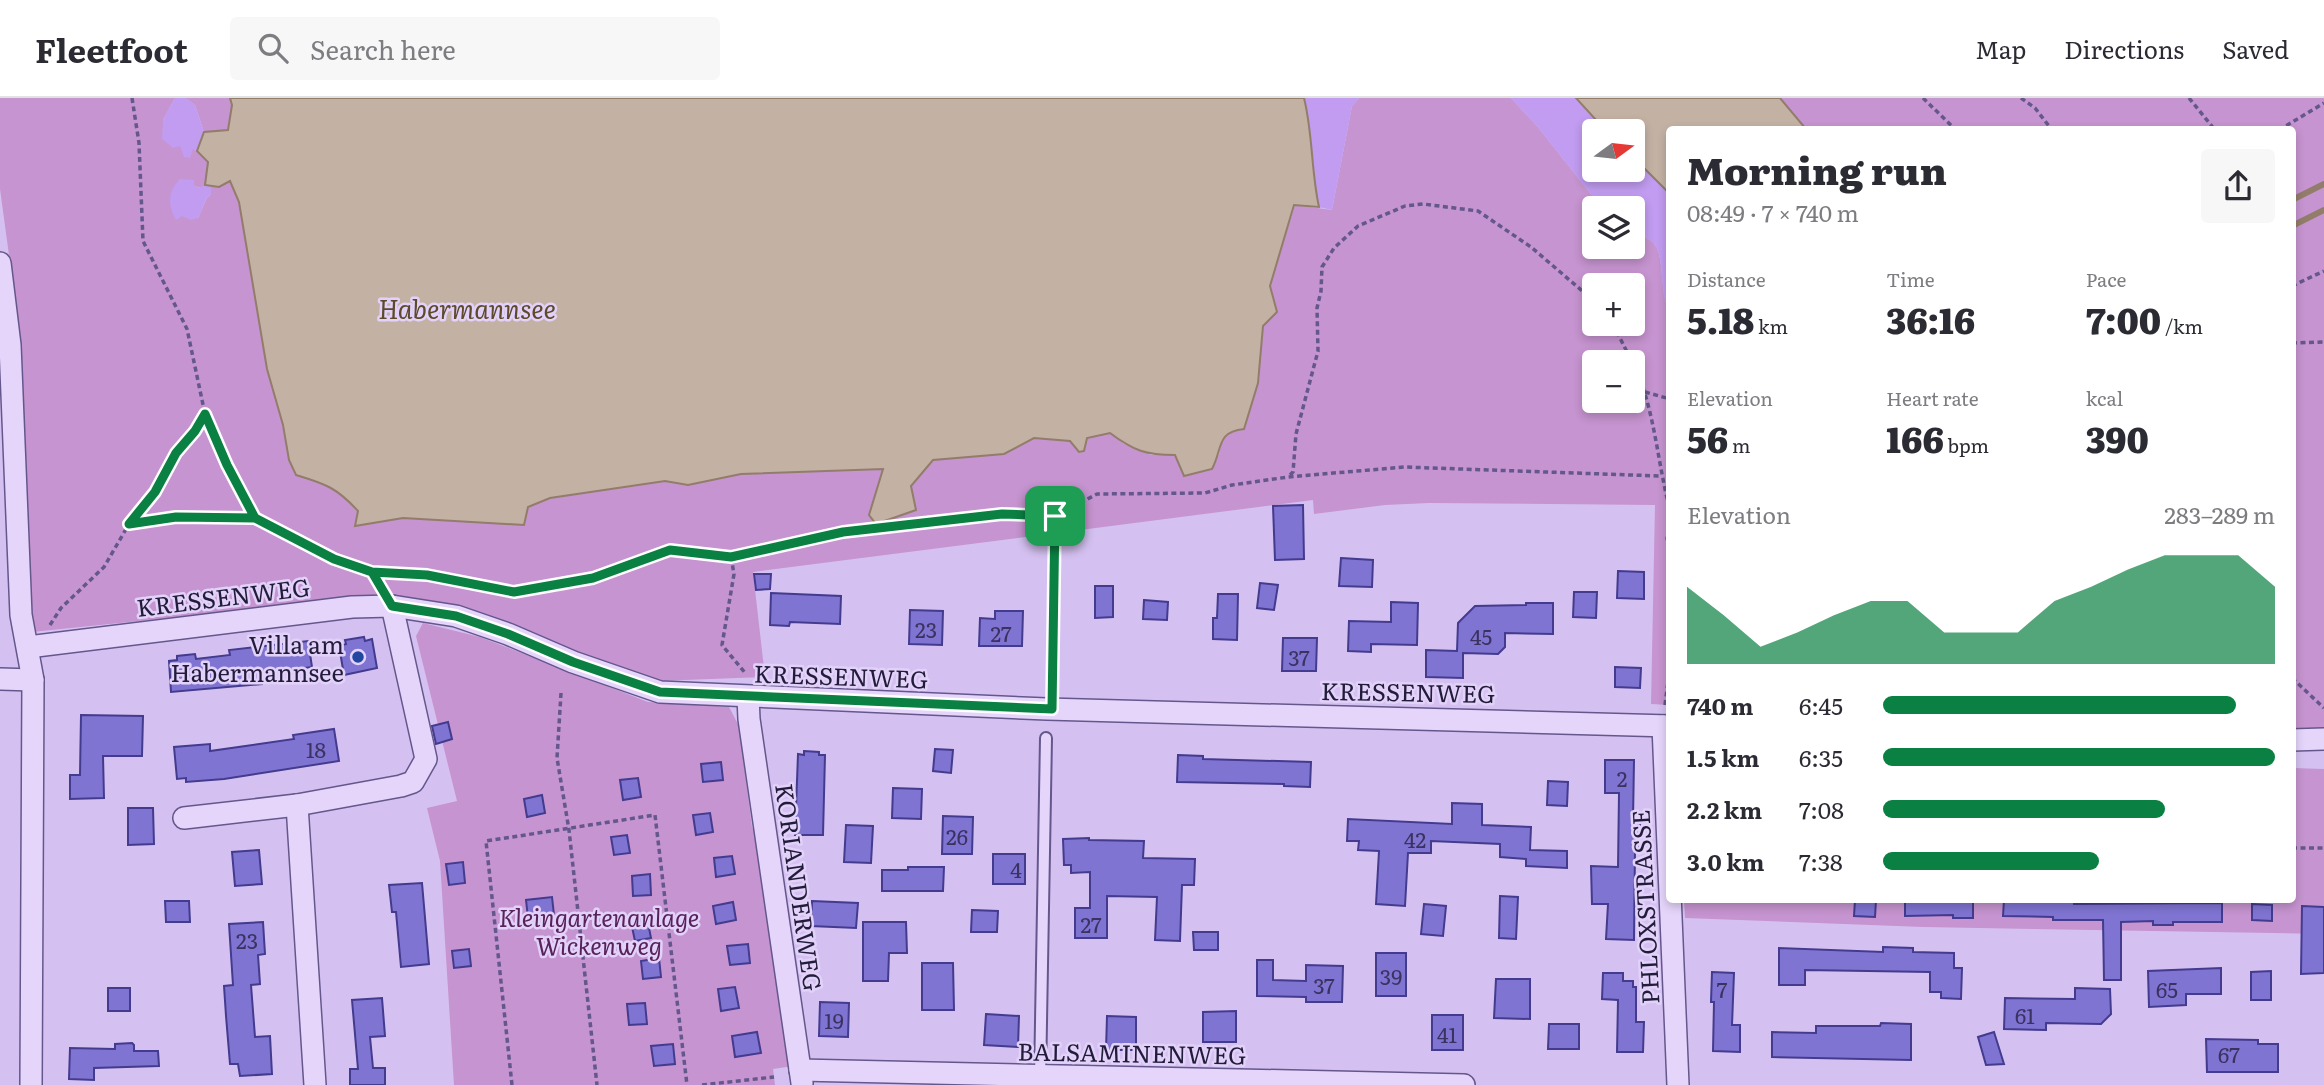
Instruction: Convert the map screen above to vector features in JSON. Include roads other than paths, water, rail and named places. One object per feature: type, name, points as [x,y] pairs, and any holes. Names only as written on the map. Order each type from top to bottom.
[{"type":"street","points":[[0,263],[10,345],[21,615],[36,646],[33,680],[31,1085]]},
{"type":"street","points":[[184,818],[297,806],[414,782],[426,759],[392,606]]},
{"type":"street","name":"KRESSENWEG","points":[[36,646],[352,607],[392,606],[456,616],[508,634],[573,662],[660,692],[1052,709],[1666,726]]},
{"type":"street","points":[[0,679],[33,680]]},
{"type":"street","name":"KORIANDERWEG","points":[[748,697],[801,1078]]},
{"type":"street","points":[[2296,740],[2324,740]]},
{"type":"street","points":[[297,806],[315,1085]]},
{"type":"street","name":"PHLOXSTRASSE","points":[[1672,903],[1678,1085]]},
{"type":"street","name":"BALSAMINENWEG","points":[[801,1078],[1464,1085]]},
{"type":"lane","points":[[1040,1080],[1046,738]]},
{"type":"water","name":"Habermannsee","points":[[230,98],[1304,98],[1319,207],[1294,205],[1270,286],[1277,312],[1263,326],[1258,383],[1244,429],[1224,437],[1212,469],[1184,476],[1175,455],[1141,451],[1110,433],[1087,438],[1084,451],[1079,452],[1070,441],[1034,438],[1004,454],[933,460],[911,486],[916,510],[876,524],[869,515],[883,469],[741,474],[688,485],[665,481],[550,498],[528,507],[524,525],[403,518],[355,526],[358,511],[351,503],[330,488],[296,475],[289,460],[283,425],[267,369],[239,202],[230,181],[219,187],[205,185],[208,162],[197,151],[204,132],[228,130],[232,105]]},
{"type":"water","points":[[1576,98],[1780,98],[1803,126],[1666,126],[1666,190],[1645,169],[1645,119],[1595,119]]},
{"type":"waterway","points":[[2296,198],[2324,184]]},
{"type":"waterway","points":[[2296,224],[2324,210]]},
{"type":"place","name":"Villa am Habermannsee","points":[[358,657]]},
{"type":"park label","name":"Kleingartenanlage Wickenweg","points":[[599,930]]}]
